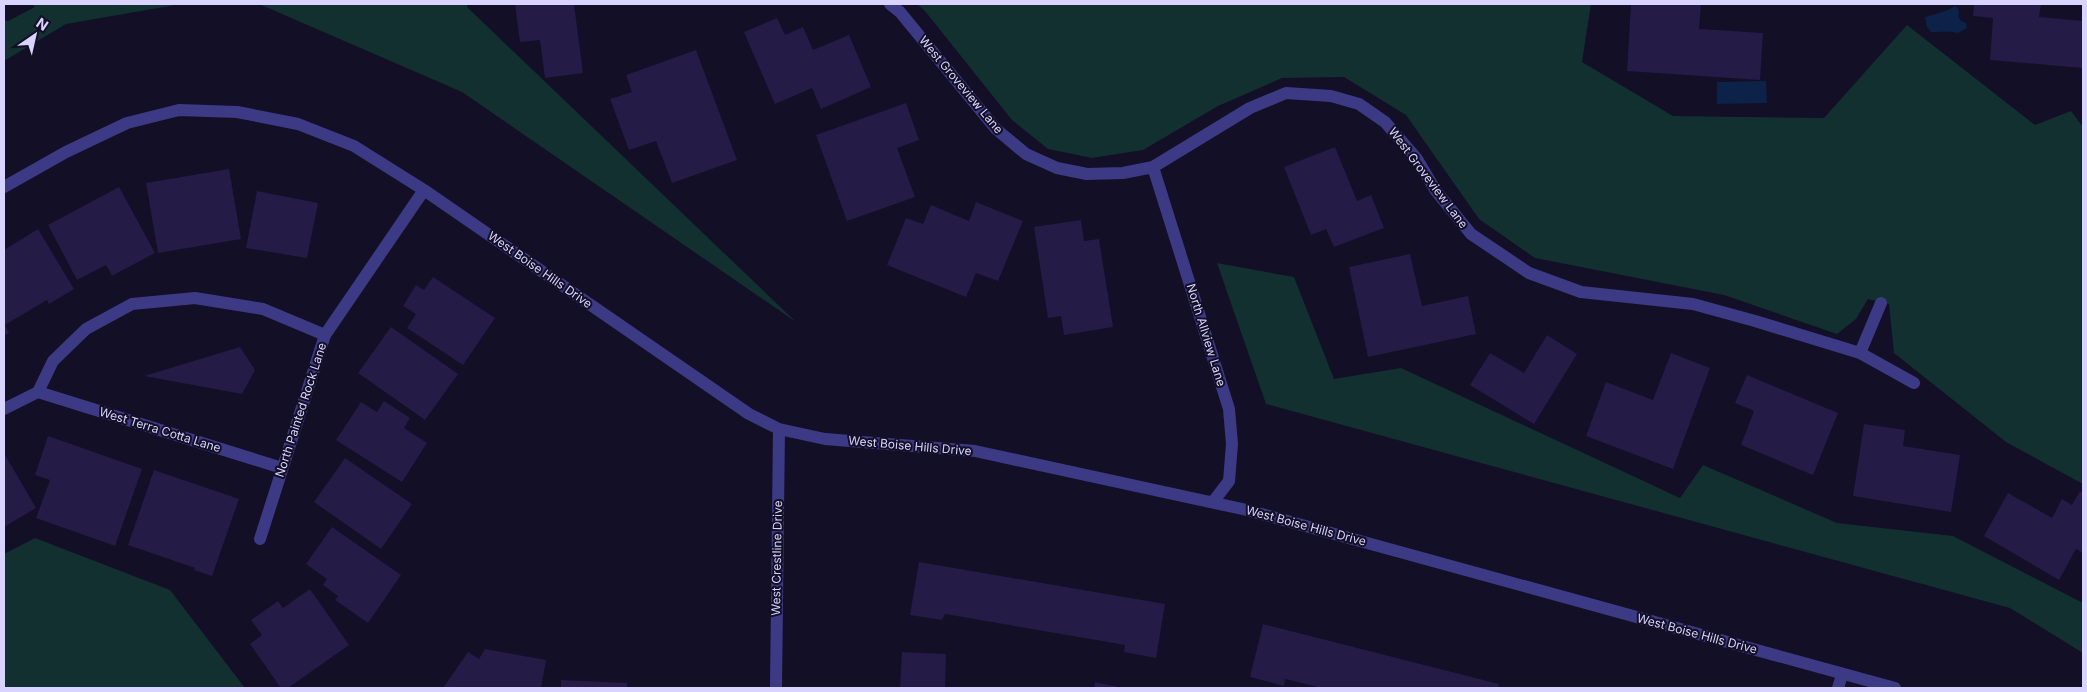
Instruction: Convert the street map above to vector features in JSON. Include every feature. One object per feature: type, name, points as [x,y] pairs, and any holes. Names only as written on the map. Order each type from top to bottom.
[{"type":"street","name":"West Groveview Lane","points":[[890,4],[900,12],[996,129],[1026,154],[1057,168],[1087,174],[1123,173],[1153,167],[1250,108],[1286,93],[1331,96],[1359,104],[1385,122],[1417,159],[1436,191],[1471,234],[1528,273],[1580,292],[1693,304],[1860,353],[1914,383]]},
{"type":"street","name":"West Boise Hills Drive","points":[[4,187],[66,152],[127,123],[179,110],[237,112],[298,124],[354,146],[424,190],[749,414],[779,428],[824,439],[975,451],[1214,502],[1895,688]]},
{"type":"street","name":"North Allview Lane","points":[[1153,167],[1229,409],[1232,444],[1229,480],[1214,502]]},
{"type":"street","name":"North Painted Rock Lane","points":[[260,539],[325,335],[424,190]]},
{"type":"street","points":[[4,410],[38,392],[53,361],[86,329],[132,304],[195,298],[263,309],[325,335]]},
{"type":"street","points":[[1860,353],[1881,303]]},
{"type":"street","name":"West Terra Cotta Lane","points":[[38,392],[282,468]]},
{"type":"street","name":"West Crestline Drive","points":[[776,688],[779,428]]},
{"type":"street","points":[[1838,688],[1842,674]]},
{"type":"green space","points":[[32,4],[181,4],[66,24],[4,61],[4,20],[8,21],[35,7]]},
{"type":"green space","points":[[259,4],[468,4],[467,7],[796,322],[462,92]]},
{"type":"green space","points":[[917,4],[1591,4],[1582,62],[1673,116],[1824,118],[1907,25],[2035,125],[2071,111],[2083,127],[2083,484],[2006,442],[1894,353],[1889,304],[1868,299],[1856,319],[1837,334],[1724,295],[1535,258],[1479,219],[1406,115],[1344,77],[1282,78],[1218,106],[1143,150],[1092,158],[1048,149],[1012,120],[925,11]]},
{"type":"green space","points":[[1217,263],[1294,277],[1334,379],[1401,368],[1680,498],[1703,465],[1837,523],[1953,536],[2083,603],[2083,653],[2010,608],[1266,404]]},
{"type":"green space","points":[[35,538],[170,590],[245,688],[4,688],[4,554]]},
{"type":"water","points":[[1956,6],[1960,19],[1966,23],[1967,28],[1958,33],[1931,32],[1927,27],[1925,17]]},
{"type":"water","points":[[1766,81],[1767,103],[1717,104],[1717,82]]},
{"type":"building","points":[[515,4],[574,4],[583,73],[545,78],[540,40],[520,42]]},
{"type":"building","points":[[1631,4],[1701,4],[1699,29],[1763,33],[1760,80],[1627,71]]},
{"type":"building","points":[[1974,4],[2041,4],[2039,17],[2083,21],[2083,68],[1990,60],[1993,18],[1973,16]]},
{"type":"building","points":[[777,18],[785,35],[803,27],[813,50],[849,35],[871,87],[821,109],[812,88],[775,104],[744,32]]},
{"type":"building","points":[[696,50],[737,160],[672,183],[656,141],[629,150],[610,99],[632,92],[626,75]]},
{"type":"building","points":[[906,103],[919,140],[897,148],[915,197],[847,221],[816,135]]},
{"type":"building","points":[[1335,147],[1357,201],[1371,195],[1384,228],[1334,247],[1326,229],[1311,235],[1284,167]]},
{"type":"building","points":[[229,169],[241,239],[158,253],[146,183]]},
{"type":"building","points":[[119,187],[155,253],[112,276],[106,265],[77,280],[48,225]]},
{"type":"building","points":[[257,191],[318,203],[307,258],[246,248]]},
{"type":"building","points":[[976,202],[1023,221],[998,281],[976,273],[966,297],[887,265],[906,218],[923,224],[931,205],[969,221]]},
{"type":"building","points":[[1081,220],[1084,241],[1099,239],[1113,327],[1064,335],[1061,316],[1048,318],[1034,227]]},
{"type":"building","points":[[38,229],[74,289],[49,304],[47,300],[5,325],[9,333],[4,336],[4,250]]},
{"type":"building","points":[[1410,254],[1422,306],[1468,296],[1476,334],[1368,357],[1349,267]]},
{"type":"building","points":[[433,277],[495,318],[463,365],[407,328],[416,314],[403,306],[416,285],[424,290]]},
{"type":"building","points":[[391,327],[458,374],[425,420],[358,373]]},
{"type":"building","points":[[1547,335],[1577,354],[1534,424],[1470,385],[1490,353],[1524,373]]},
{"type":"building","points":[[240,347],[255,370],[242,394],[144,376]]},
{"type":"building","points":[[1671,353],[1710,368],[1673,469],[1586,436],[1606,382],[1653,400]]},
{"type":"building","points":[[1747,375],[1838,413],[1813,475],[1741,445],[1754,411],[1735,403]]},
{"type":"building","points":[[384,401],[410,418],[404,428],[427,443],[402,482],[336,440],[361,402],[377,412]]},
{"type":"building","points":[[1864,424],[1905,430],[1903,446],[1960,455],[1951,512],[1853,496]]},
{"type":"building","points":[[48,436],[142,469],[115,546],[36,518],[50,480],[35,475]]},
{"type":"building","points":[[4,453],[36,508],[4,527]]},
{"type":"building","points":[[345,458],[412,504],[381,549],[314,502]]},
{"type":"building","points":[[154,470],[239,499],[212,576],[194,570],[195,568],[128,545]]},
{"type":"building","points":[[2080,491],[2083,493],[2083,553],[2076,549],[2059,580],[1984,536],[2008,493],[2052,518],[2062,499],[2072,505]]},
{"type":"building","points":[[332,527],[401,575],[368,623],[335,600],[338,596],[323,585],[327,579],[306,564]]},
{"type":"building","points":[[919,562],[1165,604],[1156,658],[1124,652],[1125,645],[945,614],[942,620],[910,615]]},
{"type":"building","points":[[310,589],[349,645],[288,688],[281,688],[250,644],[262,635],[251,620],[278,601],[283,608]]},
{"type":"building","points":[[1263,624],[1499,684],[1498,688],[1322,688],[1285,679],[1284,686],[1250,677]]},
{"type":"building","points":[[485,649],[546,660],[541,688],[443,688],[468,652],[479,659]]},
{"type":"building","points":[[902,652],[946,654],[945,688],[900,688]]},
{"type":"building","points":[[561,680],[627,683],[627,688],[561,688]]},
{"type":"building","points":[[1095,682],[1118,687],[1118,688],[1094,688]]}]
